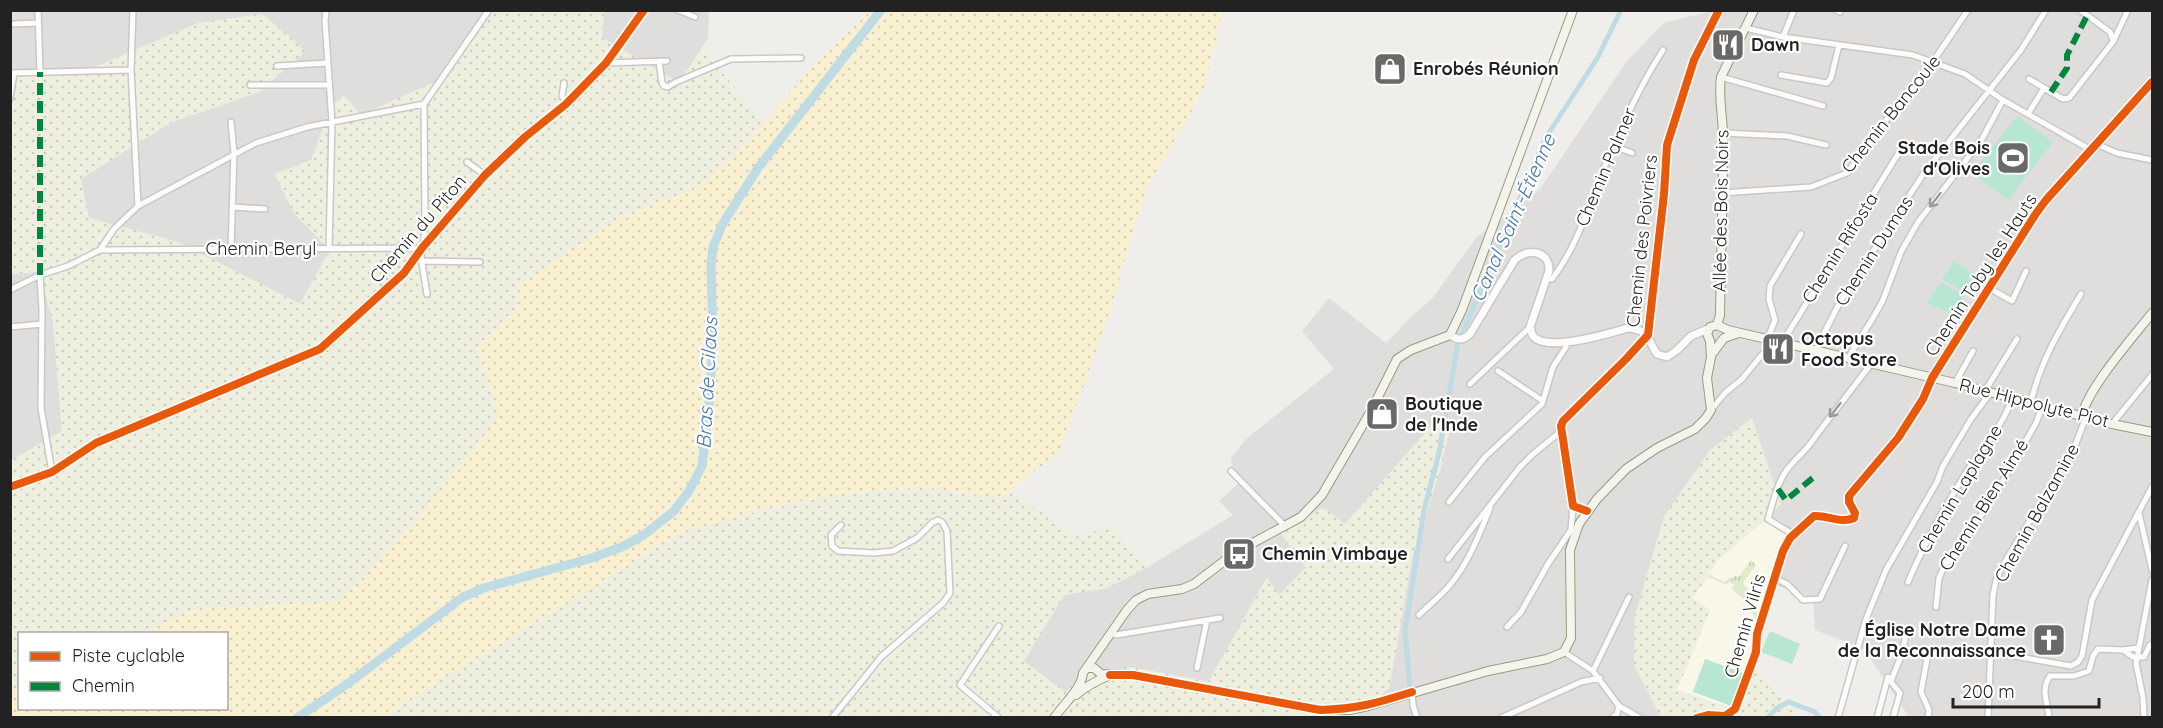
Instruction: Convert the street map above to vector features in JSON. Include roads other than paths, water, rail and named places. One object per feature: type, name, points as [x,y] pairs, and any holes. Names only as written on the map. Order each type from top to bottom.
[{"type":"main road","points":[[1573,10],[1470,288],[1450,335],[1411,350],[1397,359],[1371,411],[1322,495],[1306,513],[1236,552],[1194,584],[1182,589],[1141,597],[1127,610],[1095,658],[1095,673],[1094,684],[1086,681],[1083,673],[1095,673],[1110,675],[1133,675],[1320,710],[1350,710],[1488,671],[1547,659],[1564,652],[1571,638],[1570,550],[1579,524],[1610,484],[1626,469],[1657,448],[1695,429],[1711,410]]},
{"type":"main road","name":"Allée des Bois Noirs","points":[[1711,410],[1707,378],[1720,315],[1723,77],[1754,10]]},
{"type":"main road","points":[[2084,416],[2084,407],[2097,386],[2152,313]]},
{"type":"main road","name":"Rue Hippolyte Piot","points":[[1716,334],[1740,333],[2152,432]]},
{"type":"main road","points":[[1054,717],[1086,681]]},
{"type":"main road","points":[[1058,717],[1086,681]]},
{"type":"street","points":[[38,10],[40,72]]},
{"type":"street","points":[[133,10],[131,70],[138,206]]},
{"type":"street","points":[[326,10],[324,21],[332,122],[329,249]]},
{"type":"street","points":[[427,294],[421,261],[425,229],[423,104],[489,10]]},
{"type":"street","name":"Chemin du Piton","points":[[10,487],[52,472],[96,443],[320,349],[404,273],[422,248],[485,175],[525,137],[566,104],[606,63],[644,10]]},
{"type":"street","points":[[678,10],[695,18]]},
{"type":"street","name":"Chemin des Poivriers","points":[[1448,559],[1533,454],[1560,432],[1563,421],[1648,335],[1663,205],[1667,145],[1694,60],[1719,10]]},
{"type":"street","points":[[1783,37],[1794,10]]},
{"type":"street","name":"Chemin Bancoule","points":[[1722,193],[1801,189],[1841,177],[1855,164],[1887,120],[1909,97],[1968,10]]},
{"type":"street","name":"Chemin Dumas","points":[[1815,351],[1840,302],[1924,173],[2022,50],[2046,10]]},
{"type":"street","points":[[2080,10],[2089,12],[2110,32],[2113,42]]},
{"type":"street","points":[[2029,79],[2063,99],[2069,98],[2113,42],[2128,10]]},
{"type":"street","points":[[14,24],[38,23]]},
{"type":"street","points":[[1746,28],[1783,37],[1900,52],[1965,74],[2003,100],[2091,150]]},
{"type":"street","points":[[1781,75],[1827,83],[1831,78],[1839,45]]},
{"type":"street","name":"Chemin Palmer","points":[[1546,278],[1552,279],[1571,252],[1643,81],[1663,50]]},
{"type":"street","points":[[659,61],[662,83],[668,87],[731,59],[801,58]]},
{"type":"street","points":[[606,63],[667,61]]},
{"type":"street","points":[[277,66],[327,63]]},
{"type":"street","points":[[10,98],[12,72],[131,70]]},
{"type":"street","points":[[1723,77],[1823,106]]},
{"type":"street","name":"Chemin Toby les Hauts","points":[[1932,378],[2046,200],[2152,82]]},
{"type":"street","points":[[564,83],[562,96],[566,104]]},
{"type":"street","points":[[250,85],[329,85]]},
{"type":"street","points":[[2028,114],[2044,88]]},
{"type":"street","points":[[1848,358],[1883,300],[1901,252],[1918,222],[1981,141],[2003,100]]},
{"type":"street","points":[[10,290],[100,250],[114,229],[138,206],[234,153],[281,134],[423,104]]},
{"type":"street","points":[[231,122],[234,153],[231,249]]},
{"type":"street","points":[[1723,133],[1787,136],[1826,145]]},
{"type":"street","points":[[2096,144],[2117,153],[2152,160]]},
{"type":"street","points":[[1614,146],[1632,153]]},
{"type":"street","name":"Chemin Rifosta","points":[[1782,343],[1898,154]]},
{"type":"street","points":[[467,162],[485,175]]},
{"type":"street","points":[[232,207],[265,209]]},
{"type":"street","points":[[1711,410],[1725,393],[1747,374],[1769,346],[1775,320],[1769,299],[1770,286],[1801,234]]},
{"type":"street","name":"Chemin Beryl","points":[[100,250],[422,248]]},
{"type":"street","points":[[1450,335],[1462,339],[1470,334],[1508,270],[1521,254],[1533,252],[1547,258],[1549,263],[1546,278],[1530,327],[1470,384]]},
{"type":"street","points":[[421,261],[480,262]]},
{"type":"street","points":[[1989,288],[2012,301],[2026,271]]},
{"type":"street","points":[[40,275],[41,408],[52,472]]},
{"type":"street","points":[[2031,402],[2045,358],[2081,294]]},
{"type":"street","points":[[10,327],[42,324]]},
{"type":"street","points":[[1530,327],[1533,336],[1542,341],[1566,342],[1628,328],[1640,330],[1648,335],[1657,354],[1662,357],[1672,354],[1695,334],[1716,334]]},
{"type":"street","points":[[1838,717],[1866,619],[1886,570],[2017,339]]},
{"type":"street","points":[[1449,502],[1485,457],[1543,401],[1553,367],[1566,347],[1566,342]]},
{"type":"street","points":[[1955,383],[1973,351]]},
{"type":"street","points":[[1794,535],[1768,519],[1784,474],[1810,446],[1871,364]]},
{"type":"street","points":[[1498,371],[1543,401]]},
{"type":"street","points":[[2112,423],[2152,375]]},
{"type":"street","name":"Chemin Vilris","points":[[1697,717],[1725,716],[1735,709],[1756,652],[1757,634],[1783,551],[1794,535],[1814,516],[1847,520],[1854,518],[1855,513],[1848,501],[1850,496],[1898,438],[1923,399],[1932,378]]},
{"type":"street","name":"Chemin Laplagne","points":[[1908,582],[1934,528],[1970,467],[2000,424],[2012,397]]},
{"type":"street","name":"Chemin Bien Aimé","points":[[1936,607],[1937,586],[1941,572],[1959,550],[2004,479],[2036,423],[2043,405]]},
{"type":"street","name":"Chemin Balzamine","points":[[1988,717],[1993,595],[1999,572],[2075,446],[2084,416]]},
{"type":"street","points":[[1507,627],[1521,612],[1548,564],[1571,531],[1573,506],[1560,432]]},
{"type":"street","points":[[1232,471],[1285,526]]},
{"type":"street","points":[[1991,652],[2071,666],[2078,662],[2082,656],[2092,600],[2152,487]]},
{"type":"street","points":[[1419,615],[1450,586],[1466,562],[1474,549],[1492,502]]},
{"type":"street","points":[[1573,506],[1587,511]]},
{"type":"street","points":[[2139,513],[2152,570]]},
{"type":"street","points":[[832,717],[880,657],[943,603],[950,593],[947,531],[942,522],[938,520],[909,543],[892,551],[874,553],[838,551],[832,546],[831,535],[841,525]]},
{"type":"street","points":[[1774,578],[1787,584],[1803,600],[1820,599],[1845,546]]},
{"type":"street","points":[[2144,717],[2144,698],[2136,668],[2152,580]]},
{"type":"street","points":[[1593,671],[1629,597]]},
{"type":"street","points":[[1111,633],[1116,635],[1220,618]]},
{"type":"street","points":[[1197,668],[1207,620]]},
{"type":"street","points":[[999,626],[960,685],[999,717]]},
{"type":"street","points":[[1893,717],[1900,690],[1891,682],[1903,651],[1906,635]]},
{"type":"street","points":[[2123,650],[2133,657],[2144,657],[2152,644]]},
{"type":"street","points":[[2049,717],[2044,696],[2050,676],[2074,676],[2089,671],[2097,649],[2138,648]]},
{"type":"street","points":[[1564,652],[1593,671],[1619,706],[1640,717]]},
{"type":"street","points":[[1927,659],[1921,692],[1929,710],[1928,717]]},
{"type":"street","points":[[1877,717],[1888,677]]},
{"type":"street","points":[[1501,717],[1581,682],[1600,678]]},
{"type":"street","points":[[1412,692],[1417,717]]},
{"type":"street","points":[[1612,717],[1617,714],[1619,706]]},
{"type":"waterway","name":"Bras de Cilaos","points":[[297,718],[350,682],[463,597],[484,588],[592,558],[624,546],[645,534],[674,511],[689,491],[702,466],[710,395],[713,337],[711,265],[713,247],[722,225],[758,168],[881,10]]},
{"type":"waterway","name":"Canal Saint-Étienne","points":[[1462,334],[1545,139],[1598,57],[1621,10]]},
{"type":"waterway","name":"Canal Saint-Étienne","points":[[1410,688],[1405,631],[1424,510],[1439,453],[1458,342]]},
{"type":"waterway","name":"Canal Saint-Étienne","points":[[1767,718],[1777,708],[1789,702],[1815,712],[1820,718]]},
{"type":"place","name":"Dawn","points":[[1728,45]]},
{"type":"place","name":"Enrobés Réunion","points":[[1390,69]]},
{"type":"place","name":"Stade Bois d'Olives","points":[[2013,158]]},
{"type":"place","name":"Octopus Food Store","points":[[1778,349]]},
{"type":"place","name":"Boutique de l'Inde","points":[[1382,414]]},
{"type":"place","name":"Chemin Vimbaye","points":[[1239,554]]},
{"type":"place","name":"Église Notre Dame de la Reconnaissance","points":[[2049,640]]}]
